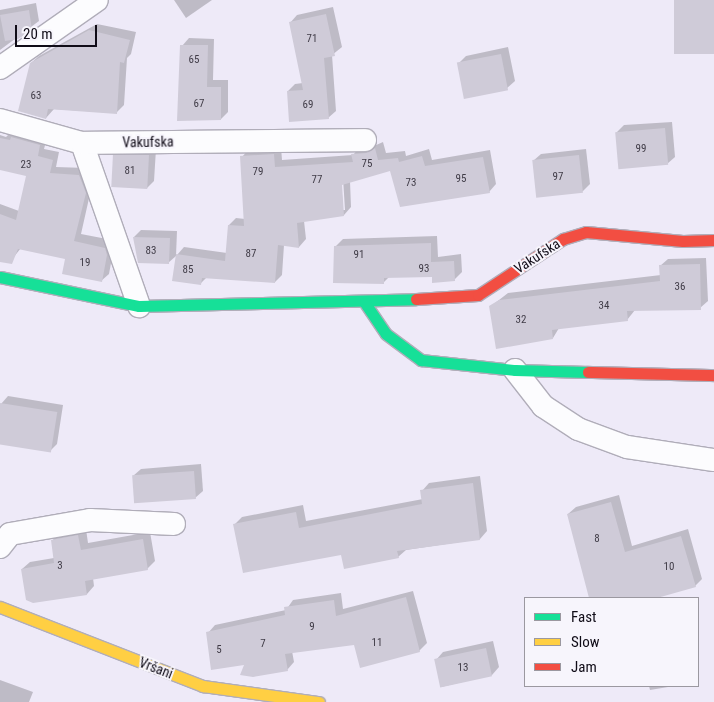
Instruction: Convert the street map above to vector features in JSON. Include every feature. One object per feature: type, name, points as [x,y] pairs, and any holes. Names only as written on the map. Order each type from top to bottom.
[{"type":"street","points":[[0,68],[97,0]]},
{"type":"street","name":"Vakufska","points":[[0,120],[82,143],[364,140]]},
{"type":"street","points":[[82,143],[138,306]]},
{"type":"street","name":"Vakufska","points":[[0,277],[138,306],[365,303],[478,295],[563,239],[586,232],[683,241],[714,240]]},
{"type":"street","points":[[365,303],[386,334],[421,360],[515,370],[714,376]]},
{"type":"street","points":[[515,370],[543,406],[578,429],[627,447],[714,460]]},
{"type":"street","points":[[0,547],[10,534],[90,520],[174,524]]},
{"type":"street","name":"Vršani","points":[[0,607],[203,686],[319,702]]},
{"type":"building","points":[[674,0],[714,0],[714,54],[674,54]]},
{"type":"building","points":[[29,10],[32,30],[18,39],[5,41],[0,15]]},
{"type":"building","points":[[326,14],[335,56],[324,58],[329,119],[289,122],[287,91],[303,90],[289,22]]},
{"type":"building","points":[[89,30],[130,40],[124,63],[120,62],[117,114],[48,109],[46,119],[18,111],[30,63]]},
{"type":"building","points":[[180,45],[208,45],[207,87],[221,87],[221,120],[177,121]]},
{"type":"building","points":[[501,54],[508,90],[464,99],[457,63]]},
{"type":"building","points":[[665,128],[668,165],[618,169],[615,132]]},
{"type":"building","points":[[11,137],[40,145],[38,156],[53,160],[50,173],[79,175],[86,193],[74,241],[105,248],[107,255],[102,282],[62,274],[65,259],[18,249],[12,264],[0,262],[0,214],[16,220],[26,176],[0,170],[0,138],[10,140]]},
{"type":"building","points":[[375,148],[378,160],[398,158],[399,162],[422,156],[425,166],[483,157],[490,193],[400,207],[390,171],[342,185],[344,216],[297,223],[299,248],[278,245],[275,283],[202,278],[201,285],[172,281],[176,254],[225,261],[228,225],[244,226],[240,156],[274,154],[275,167],[353,162],[351,154],[366,153]]},
{"type":"building","points":[[113,153],[149,155],[147,189],[111,187]]},
{"type":"building","points":[[579,155],[583,193],[536,198],[532,160]]},
{"type":"building","points":[[133,237],[170,238],[169,264],[138,263]]},
{"type":"building","points":[[431,243],[431,262],[454,261],[455,281],[432,283],[432,277],[384,278],[384,284],[333,283],[334,246]]},
{"type":"building","points":[[700,264],[701,310],[627,311],[628,321],[552,330],[553,339],[496,349],[489,306],[499,300],[660,281],[659,265]]},
{"type":"building","points":[[0,403],[57,412],[51,453],[0,445]]},
{"type":"building","points":[[194,471],[196,499],[134,503],[132,475]]},
{"type":"building","points":[[473,483],[480,540],[397,551],[399,558],[344,569],[341,555],[243,573],[233,524],[296,512],[299,528],[422,504],[420,490]]},
{"type":"building","points":[[611,502],[625,552],[681,536],[696,587],[661,597],[589,597],[567,514]]},
{"type":"building","points":[[78,535],[81,550],[143,539],[148,570],[85,581],[87,595],[33,603],[26,600],[21,569],[54,563],[51,540]]},
{"type":"building","points":[[406,597],[420,652],[360,668],[354,645],[285,654],[288,671],[253,677],[240,675],[244,665],[211,670],[206,632],[285,615],[284,607],[334,600],[336,616]]},
{"type":"building","points":[[486,648],[492,676],[440,687],[434,659]]},
{"type":"traffic: fast","points":[[0,277],[139,306],[416,299]]},
{"type":"traffic: fast","points":[[365,303],[386,334],[421,360],[515,370],[588,372]]},
{"type":"traffic: slow","points":[[0,607],[203,686],[319,702]]},
{"type":"traffic: jam","points":[[416,299],[478,295],[563,239],[586,232],[683,241],[714,240]]},
{"type":"traffic: jam","points":[[588,372],[714,375]]}]
